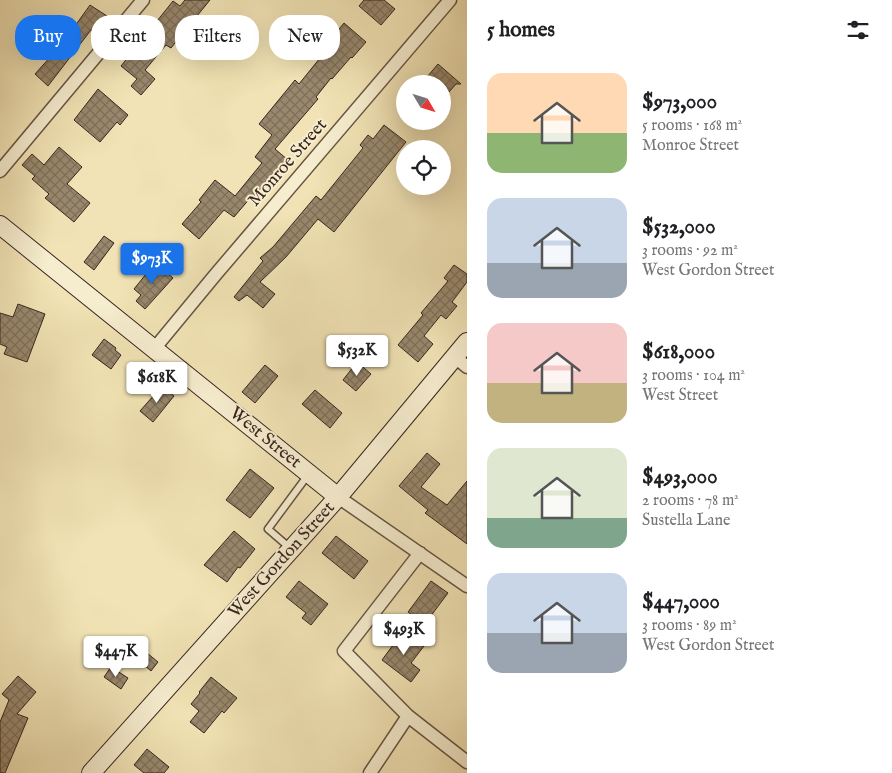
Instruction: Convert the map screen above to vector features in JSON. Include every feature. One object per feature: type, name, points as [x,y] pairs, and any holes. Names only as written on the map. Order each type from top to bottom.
[{"type":"street","points":[[0,171],[143,0]]},
{"type":"street","name":"Monroe Street","points":[[154,349],[450,0]]},
{"type":"street","name":"West Street","points":[[0,225],[338,497],[467,586]]},
{"type":"street","name":"West Gordon Street","points":[[91,773],[461,362],[467,342]]},
{"type":"street","points":[[420,553],[344,651],[408,716],[467,762]]},
{"type":"street","points":[[370,773],[408,716]]},
{"type":"lane","points":[[291,550],[268,529],[309,474]]},
{"type":"building","points":[[185,0],[210,0],[198,15],[175,15],[175,43],[171,48],[165,46],[165,15],[162,15],[173,1],[180,6]]},
{"type":"building","points":[[364,0],[384,0],[395,9],[381,25],[359,6]]},
{"type":"building","points":[[90,5],[105,15],[91,15],[91,30],[81,43],[81,18]]},
{"type":"building","points":[[344,23],[366,42],[331,78],[316,97],[318,99],[275,149],[288,160],[277,174],[274,172],[253,198],[251,197],[234,217],[224,210],[199,239],[182,224],[201,202],[199,200],[215,180],[235,196],[262,163],[255,157],[272,135],[259,124],[295,80],[299,84],[318,60],[340,60],[340,28]]},
{"type":"building","points":[[48,60],[68,60],[48,86],[35,74]]},
{"type":"building","points":[[126,60],[153,60],[145,70],[155,79],[141,95],[131,86],[137,79],[121,66]]},
{"type":"building","points":[[438,64],[451,75],[429,75]]},
{"type":"building","points":[[451,75],[461,84],[456,84],[451,90]]},
{"type":"building","points":[[98,89],[128,115],[120,125],[117,122],[100,142],[74,120]]},
{"type":"building","points":[[384,125],[403,140],[396,140],[396,154],[334,232],[318,219],[286,257],[260,282],[275,294],[263,308],[247,295],[239,301],[234,297],[263,261],[260,258],[273,247],[316,196],[321,200],[363,148],[360,145],[368,135],[373,139]]},
{"type":"building","points":[[59,147],[82,167],[67,184],[90,203],[74,222],[45,198],[49,194],[32,179],[35,176],[22,165],[32,154],[44,165]]},
{"type":"building","points":[[104,236],[114,243],[94,270],[84,262]]},
{"type":"building","points":[[155,263],[173,278],[145,309],[136,301],[141,295],[134,289]]},
{"type":"building","points":[[454,265],[467,274],[467,282],[452,302],[457,306],[446,319],[441,315],[424,336],[433,344],[418,362],[398,345],[423,315],[421,313],[448,281],[444,278]]},
{"type":"building","points":[[18,304],[45,314],[27,362],[4,354],[7,347],[0,344],[0,313],[13,317]]},
{"type":"building","points":[[104,339],[116,348],[115,350],[121,355],[111,369],[92,355]]},
{"type":"building","points":[[357,362],[371,374],[356,391],[343,380]]},
{"type":"building","points":[[265,365],[278,376],[255,403],[242,392]]},
{"type":"building","points":[[162,386],[174,396],[153,422],[140,411]]},
{"type":"building","points":[[315,390],[342,413],[330,428],[302,404]]},
{"type":"building","points":[[427,453],[440,464],[421,487],[447,505],[467,481],[467,544],[425,513],[428,510],[399,486]]},
{"type":"building","points":[[250,469],[274,488],[250,518],[226,500]]},
{"type":"building","points":[[234,531],[255,549],[227,582],[204,565]]},
{"type":"building","points":[[336,536],[368,561],[354,579],[322,553]]},
{"type":"building","points":[[299,581],[328,604],[311,625],[302,618],[306,613],[286,597]]},
{"type":"building","points":[[431,581],[448,593],[430,617],[427,615],[422,622],[408,612]]},
{"type":"building","points":[[404,630],[424,646],[411,663],[420,670],[411,682],[382,660]]},
{"type":"building","points":[[136,644],[158,662],[151,671],[129,652]]},
{"type":"building","points":[[111,667],[128,678],[121,689],[104,677]]},
{"type":"building","points":[[18,676],[36,692],[17,714],[28,718],[5,773],[0,773],[0,722],[9,700],[2,694]]},
{"type":"building","points":[[211,677],[237,698],[224,713],[222,711],[204,733],[190,722],[199,711],[191,704]]},
{"type":"building","points":[[147,749],[169,767],[164,773],[144,773],[134,765]]}]
